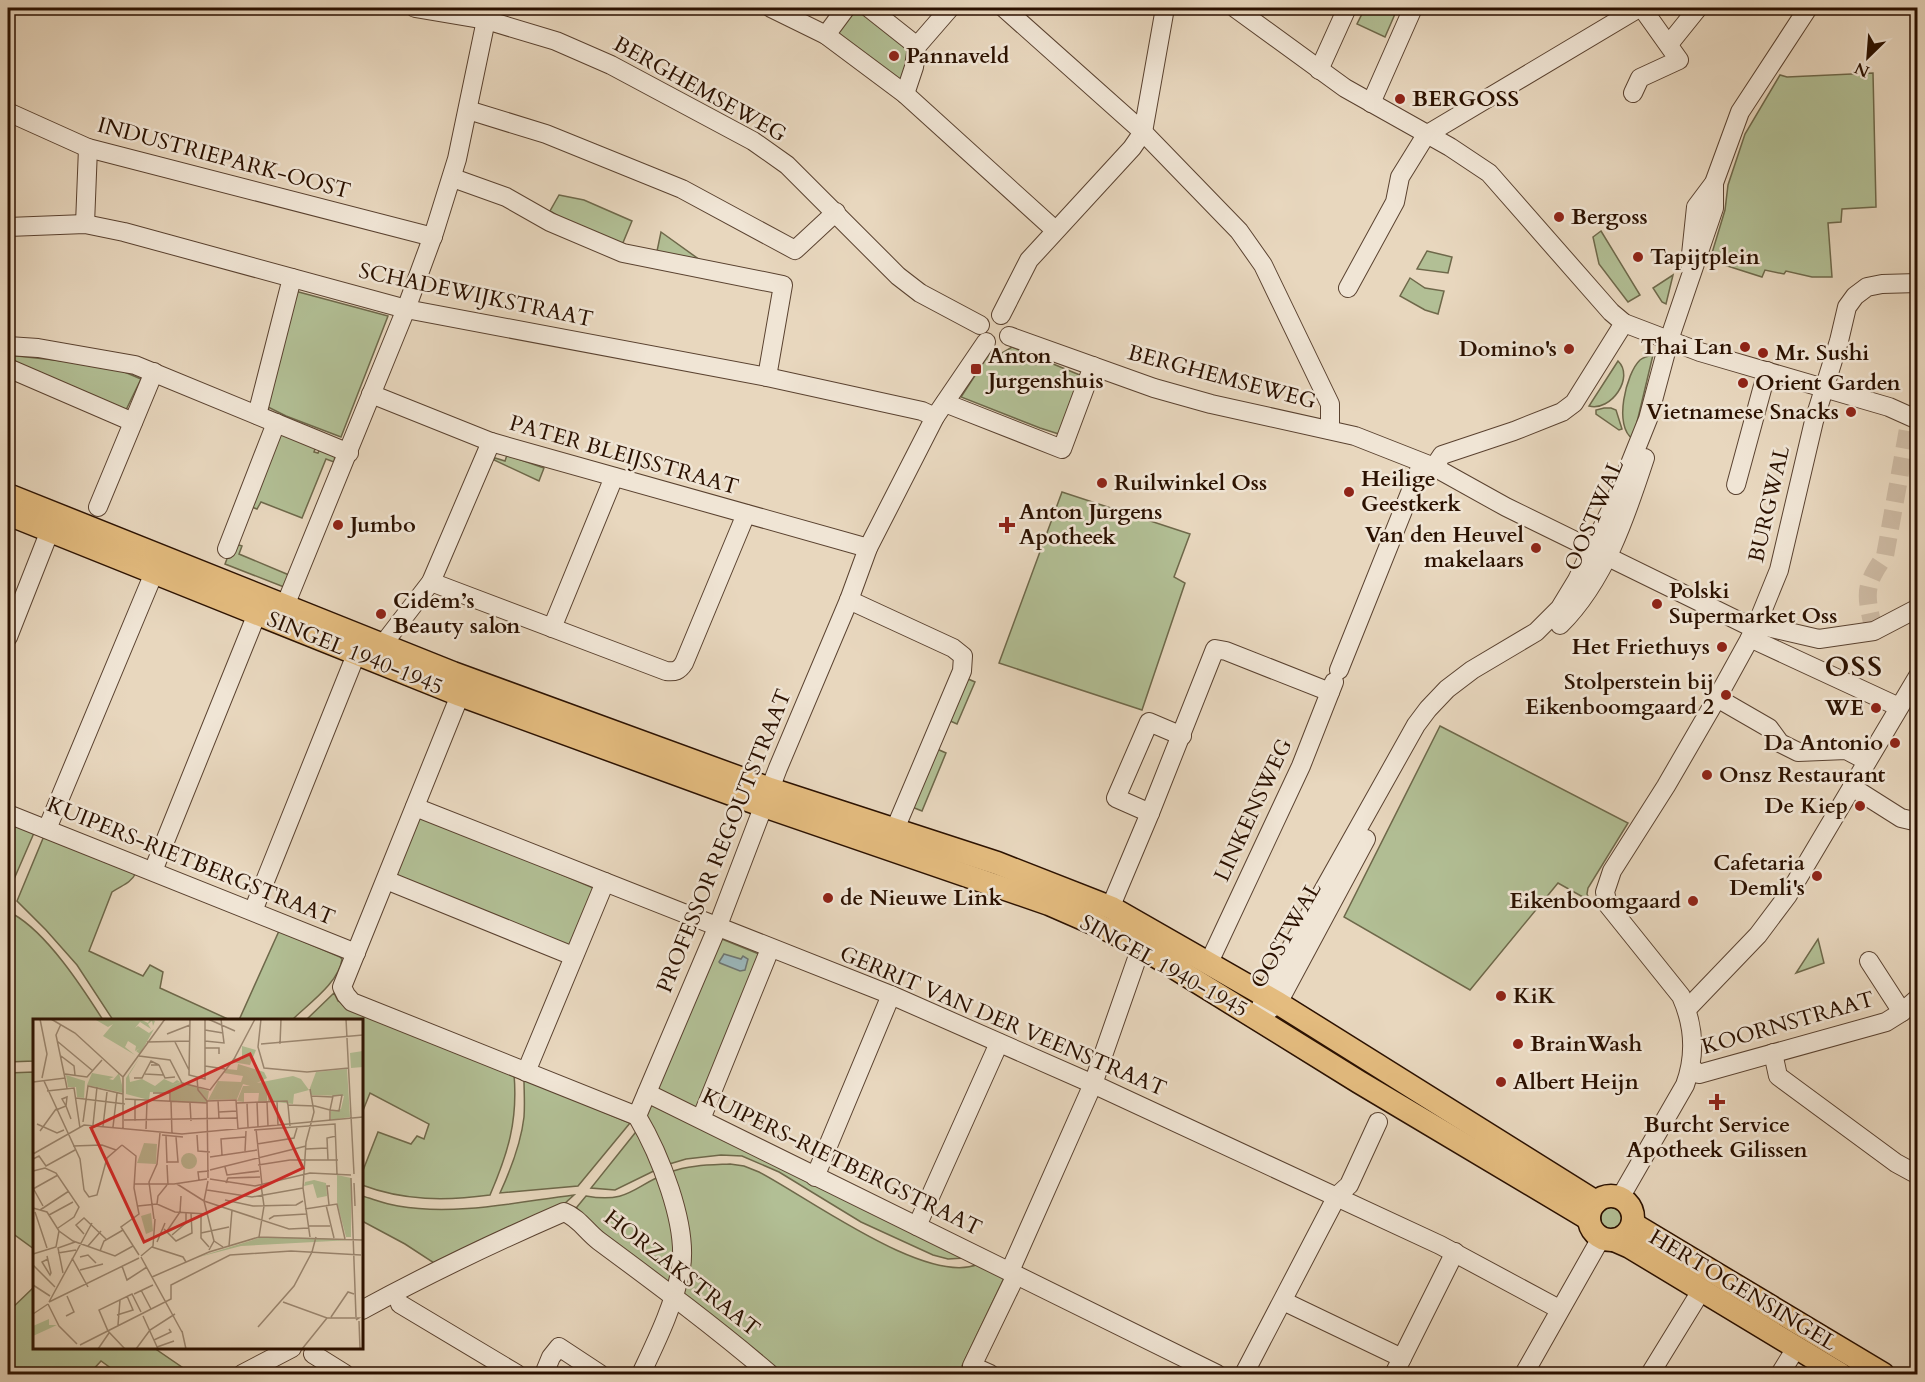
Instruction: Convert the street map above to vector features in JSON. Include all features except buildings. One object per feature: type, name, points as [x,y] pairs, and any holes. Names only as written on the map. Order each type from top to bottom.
[{"type":"main road","name":"SINGEL 1940-1945","points":[[8,495],[283,610],[459,699],[705,785],[765,803],[831,809],[997,863],[1112,908],[1264,996],[1600,1225]]},
{"type":"main road","name":"SINGEL 1940-1945","points":[[8,514],[411,657],[765,803],[1049,904],[1104,928],[1258,1018],[1359,1083],[1600,1225]]},
{"type":"main road","points":[[1607,1196],[1620,1198],[1630,1205],[1633,1211],[1633,1224],[1626,1235],[1600,1225],[1607,1196]]},
{"type":"main road","name":"HERTOGENSINGEL","points":[[1633,1224],[1883,1374]]},
{"type":"main road","name":"HERTOGENSINGEL","points":[[1600,1225],[1701,1291],[1839,1374]]},
{"type":"street","name":"BERGHEMSEWEG","points":[[415,8],[493,17],[556,41],[611,65],[753,141],[787,165],[898,276],[920,293],[983,333]]},
{"type":"street","points":[[771,8],[826,35],[905,94],[1055,230]]},
{"type":"street","points":[[826,35],[846,8]]},
{"type":"street","points":[[869,8],[917,46]]},
{"type":"street","points":[[905,94],[914,67],[917,46],[950,8]]},
{"type":"street","points":[[1004,8],[1143,132],[1239,231],[1263,265],[1330,404],[1330,430]]},
{"type":"street","points":[[1001,315],[1029,260],[1132,148],[1143,132],[1165,8]]},
{"type":"street","points":[[1235,8],[1319,70],[1489,172],[1611,312],[1624,323],[1669,342],[1889,407],[1917,420]]},
{"type":"street","points":[[1319,70],[1347,8]]},
{"type":"street","points":[[1371,103],[1413,8]]},
{"type":"street","points":[[1348,288],[1395,202],[1400,177],[1426,135],[1641,8],[1679,60],[1640,78],[1633,93]]},
{"type":"street","points":[[1669,44],[1698,8]]},
{"type":"street","name":"OOSTWAL","points":[[1258,1018],[1264,996],[1339,892],[1415,743],[1429,722],[1451,699],[1502,658],[1546,638],[1582,599],[1600,552],[1630,505],[1645,458],[1649,440],[1648,419],[1689,278],[1696,207],[1714,183],[1740,112],[1808,8]]},
{"type":"street","points":[[283,610],[349,453],[433,237],[453,178],[468,110],[493,17]]},
{"type":"street","points":[[468,110],[546,134],[682,189],[795,250],[836,212]]},
{"type":"street","name":"INDUSTRIEPARK-OOST","points":[[8,112],[88,148],[433,237]]},
{"type":"street","points":[[85,224],[88,148]]},
{"type":"street","points":[[453,178],[506,196],[550,222],[623,253],[783,285],[766,377]]},
{"type":"street","name":"SCHADEWIJKSTRAAT","points":[[8,227],[85,224],[124,232],[406,309],[766,377],[922,411],[940,410],[1062,449],[1093,366]]},
{"type":"street","points":[[257,415],[292,278]]},
{"type":"street","name":"BURGWAL","points":[[1752,633],[1779,570],[1814,421],[1847,307],[1854,296],[1867,287],[1917,283]]},
{"type":"street","points":[[988,315],[1001,315],[1010,324],[1009,336],[999,344],[983,333],[988,315]]},
{"type":"street","points":[[1428,465],[1442,455],[1562,412],[1574,403],[1624,323]]},
{"type":"street","name":"PROFESSOR REGOUTSTRAAT","points":[[637,1116],[717,928],[814,679],[849,600],[868,548],[983,333]]},
{"type":"street","name":"BERGHEMSEWEG","points":[[1009,336],[1154,388],[1212,404],[1355,436],[1428,465],[1899,707]]},
{"type":"street","points":[[8,346],[38,348],[135,365],[349,453]]},
{"type":"street","points":[[8,368],[133,422]]},
{"type":"street","points":[[1736,485],[1767,371]]},
{"type":"street","points":[[98,507],[154,372]]},
{"type":"street","name":"PATER BLEIJSSTRAAT","points":[[371,394],[491,442],[868,548]]},
{"type":"street","points":[[227,549],[276,423]]},
{"type":"street","points":[[387,639],[431,582],[491,442]]},
{"type":"street","name":"LINKENSWEG","points":[[1212,956],[1301,766],[1334,681],[1428,465]]},
{"type":"street","points":[[552,628],[614,477]]},
{"type":"street","name":"SINGEL 1940-1945","points":[[8,486],[283,610],[387,639],[407,647],[411,657]]},
{"type":"street","points":[[431,582],[673,672],[680,669],[684,663],[746,514]]},
{"type":"street","name":"SINGEL 1940-1945","points":[[8,522],[353,662],[459,699]]},
{"type":"street","points":[[8,637],[47,538]]},
{"type":"street","points":[[47,830],[151,580]]},
{"type":"street","points":[[849,600],[953,648],[963,656],[962,670],[898,822]]},
{"type":"street","points":[[1691,1068],[1692,1030],[1686,1009],[1675,988],[1608,905],[1605,892],[1612,871],[1666,786],[1752,633],[1767,627],[1819,639],[1874,631],[1917,608]]},
{"type":"street","points":[[153,871],[254,621]]},
{"type":"street","points":[[1113,901],[1182,736],[1215,649],[1334,681]]},
{"type":"street","points":[[253,911],[353,662]]},
{"type":"street","points":[[1686,1009],[1758,935],[1782,903],[1916,682]]},
{"type":"street","points":[[1717,698],[1769,728],[1780,743],[1798,752],[1846,750],[1867,761]]},
{"type":"street","points":[[459,699],[342,987],[352,1002],[637,1116],[648,1135],[664,1174],[677,1219],[681,1246],[681,1265],[675,1296],[667,1320],[641,1374]]},
{"type":"street","points":[[1150,813],[1116,798],[1149,722],[1182,736]]},
{"type":"street","points":[[1852,787],[1901,818],[1917,822]]},
{"type":"street","name":"SINGEL 1940-1945","points":[[831,809],[848,806],[898,822],[1055,877],[1113,901],[1145,916],[1249,978],[1264,996]]},
{"type":"street","name":"GERRIT VAN DER VEENSTRAAT","points":[[415,807],[891,995],[1338,1196],[1455,1252],[1559,1309]]},
{"type":"street","name":"KUIPERS-RIETBERGSTRAAT","points":[[8,814],[356,953]]},
{"type":"street","points":[[386,880],[573,956]]},
{"type":"street","points":[[526,1072],[605,882]]},
{"type":"street","points":[[701,1119],[770,948]]},
{"type":"street","points":[[990,1374],[972,1366],[1093,1084],[1140,951]]},
{"type":"street","name":"KOORNSTRAAT","points":[[1869,961],[1902,1012]]},
{"type":"street","points":[[815,1177],[891,995]]},
{"type":"street","name":"KOORNSTRAAT","points":[[1620,1198],[1685,1085],[1691,1068],[1699,1074],[1886,1022],[1902,1012],[1917,998]]},
{"type":"street","points":[[917,1226],[999,1043]]},
{"type":"street","points":[[1773,1053],[1778,1076],[1896,1163],[1917,1175]]},
{"type":"street","name":"KUIPERS-RIETBERGSTRAAT","points":[[647,1093],[1217,1374]]},
{"type":"street","points":[[1244,1374],[1338,1196],[1349,1185],[1378,1122]]},
{"type":"street","name":"HORZAKSTRAAT","points":[[363,1309],[401,1288],[500,1240],[564,1212],[574,1216],[595,1238],[675,1296],[770,1374]]},
{"type":"street","points":[[1524,1374],[1600,1225]]},
{"type":"street","points":[[1282,1301],[1398,1366],[1455,1252]]},
{"type":"street","points":[[1650,1374],[1701,1291]]},
{"type":"street","points":[[400,1304],[517,1374]]},
{"type":"street","points":[[544,1374],[551,1357],[559,1347],[600,1374]]},
{"type":"street","points":[[1780,1374],[1796,1348]]},
{"type":"street","points":[[242,1374],[288,1349]]},
{"type":"street","points":[[313,1354],[345,1374]]},
{"type":"green space","points":[[852,8],[859,8],[907,44],[909,51],[902,79],[896,79],[835,33]]},
{"type":"green space","points":[[1365,8],[1380,8],[1395,14],[1385,37],[1357,24]]},
{"type":"green space","points":[[1873,73],[1876,207],[1842,209],[1841,222],[1828,223],[1832,277],[1812,277],[1786,271],[1784,274],[1765,270],[1762,277],[1718,263],[1720,256],[1712,253],[1725,210],[1728,185],[1745,134],[1780,75],[1787,77]]},
{"type":"green space","points":[[559,195],[584,200],[632,221],[622,245],[580,229],[550,211]]},
{"type":"green space","points":[[1601,231],[1640,295],[1628,302],[1599,264],[1593,237]]},
{"type":"green space","points":[[661,232],[707,265],[656,256]]},
{"type":"green space","points":[[1427,251],[1452,257],[1448,273],[1417,269]]},
{"type":"green space","points":[[1673,275],[1666,304],[1662,302],[1653,288]]},
{"type":"green space","points":[[1410,278],[1425,288],[1444,291],[1438,314],[1425,310],[1400,296]]},
{"type":"green space","points":[[295,291],[388,316],[341,437],[266,406]]},
{"type":"green space","points":[[1012,347],[1087,378],[1065,436],[961,397],[989,354],[1002,353]]},
{"type":"green space","points":[[8,355],[100,365],[101,362],[141,379],[125,412],[8,365]]},
{"type":"green space","points":[[1653,355],[1633,439],[1627,433],[1624,423],[1626,388],[1640,360]]},
{"type":"green space","points":[[1618,361],[1623,368],[1624,376],[1618,392],[1605,404],[1589,406]]},
{"type":"green space","points":[[1604,408],[1616,410],[1622,429],[1619,430],[1596,414],[1596,410]]},
{"type":"green space","points":[[283,434],[316,446],[314,452],[318,453],[320,448],[335,455],[334,462],[326,459],[302,518],[261,502],[257,509],[249,506],[280,436]]},
{"type":"green space","points":[[507,455],[544,468],[539,481],[494,460],[495,458],[505,461]]},
{"type":"green space","points":[[1062,492],[1190,534],[1174,577],[1185,583],[1142,710],[999,663]]},
{"type":"green space","points":[[233,543],[242,546],[239,554],[289,575],[284,587],[225,564]]},
{"type":"green space","points":[[966,678],[975,682],[957,724],[948,720]]},
{"type":"green space","points":[[1440,726],[1628,823],[1588,888],[1587,894],[1590,901],[1558,883],[1470,990],[1344,917]]},
{"type":"green space","points":[[937,749],[946,753],[922,811],[912,807]]},
{"type":"green space","points":[[419,814],[598,890],[572,952],[393,878]]},
{"type":"green space","points":[[8,822],[34,833],[8,893]]},
{"type":"green space","points":[[44,836],[136,873],[128,882],[112,892],[89,951],[143,976],[150,965],[163,972],[160,988],[228,1019],[112,1019],[77,965],[17,901]]},
{"type":"green space","points":[[13,914],[51,947],[102,1019],[33,1019],[33,1061],[8,1062],[8,919]]},
{"type":"green space","points":[[279,931],[342,959],[340,968],[329,985],[293,1019],[239,1019]]},
{"type":"green space","points":[[717,937],[759,954],[696,1109],[659,1091],[656,1087]]},
{"type":"green space","points":[[1818,939],[1824,963],[1796,973]]},
{"type":"green space","points":[[334,993],[338,1001],[344,1004],[514,1074],[513,1122],[507,1151],[490,1195],[441,1199],[409,1197],[363,1185],[363,1170],[378,1132],[411,1144],[417,1136],[424,1139],[429,1124],[370,1093],[363,1110],[363,1019],[307,1019]]},
{"type":"green space","points":[[33,1072],[33,1248],[8,1230],[8,1073]]},
{"type":"green space","points":[[524,1079],[630,1123],[578,1186],[500,1193],[521,1137],[524,1117]]},
{"type":"green space","points":[[652,1102],[966,1258],[948,1259],[933,1255],[861,1222],[779,1172],[742,1156],[721,1155],[686,1159],[666,1165],[615,1190],[591,1188],[635,1133]]},
{"type":"green space","points":[[730,1164],[759,1172],[867,1236],[899,1251],[929,1263],[956,1268],[978,1264],[1004,1278],[962,1366],[978,1374],[764,1374],[574,1214],[586,1196],[601,1198],[622,1195],[677,1170]]},
{"type":"green space","points":[[574,1195],[564,1204],[437,1265],[405,1244],[363,1222],[363,1196],[384,1203],[420,1209],[486,1207]]},
{"type":"green space","points":[[1611,1204],[1621,1208],[1625,1218],[1621,1228],[1611,1232],[1601,1228],[1597,1218],[1601,1208]]},
{"type":"green space","points":[[33,1288],[33,1349],[155,1349],[192,1374],[119,1374],[101,1361],[89,1374],[8,1374],[8,1312]]},
{"type":"water","points":[[724,954],[741,959],[743,956],[748,959],[745,970],[740,971],[720,963]]},
{"type":"tunnel","points":[[1874,631],[1868,600],[1869,584],[1885,556],[1910,418]]},
{"type":"place","name":"Pannaveld","points":[[894,56]]},
{"type":"place","name":"BERGOSS","points":[[1400,99]]},
{"type":"place","name":"Bergoss","points":[[1559,217]]},
{"type":"place","name":"Tapijtplein","points":[[1638,257]]},
{"type":"place","name":"Thai Lan","points":[[1745,347]]},
{"type":"place","name":"Domino's","points":[[1569,349]]},
{"type":"place","name":"Mr. Sushi","points":[[1763,353]]},
{"type":"place","name":"Anton Jurgenshuis","points":[[976,369]]},
{"type":"place","name":"Orient Garden","points":[[1743,383]]},
{"type":"place","name":"Vietnamese Snacks","points":[[1851,412]]},
{"type":"place","name":"Ruilwinkel Oss","points":[[1102,483]]},
{"type":"place","name":"Heilige Geestkerk","points":[[1349,492]]},
{"type":"place","name":"Jumbo","points":[[338,525]]},
{"type":"place","name":"Anton Jurgens Apotheek","points":[[1007,525]]},
{"type":"place","name":"Van den Heuvel makelaars","points":[[1536,548]]},
{"type":"place","name":"Polski Supermarket Oss","points":[[1657,604]]},
{"type":"place","name":"Cidem’s Beauty salon","points":[[381,614]]},
{"type":"place","name":"Het Friethuys","points":[[1722,647]]},
{"type":"place","name":"Stolperstein bij Eikenboomgaard 2","points":[[1726,695]]},
{"type":"place","name":"WE","points":[[1876,708]]},
{"type":"place","name":"Da Antonio","points":[[1895,743]]},
{"type":"place","name":"Onsz Restaurant","points":[[1707,775]]},
{"type":"place","name":"De Kiep","points":[[1860,806]]},
{"type":"place","name":"Cafetaria Demli's","points":[[1817,876]]},
{"type":"place","name":"de Nieuwe Link","points":[[828,898]]},
{"type":"place","name":"Eikenboomgaard","points":[[1693,901]]},
{"type":"place","name":"KiK","points":[[1501,996]]},
{"type":"place","name":"BrainWash","points":[[1518,1044]]},
{"type":"place","name":"Albert Heijn","points":[[1501,1082]]},
{"type":"place","name":"Burcht Service Apotheek Gilissen","points":[[1717,1102]]},
{"type":"district","name":"OSS","points":[[1854,667]]}]
